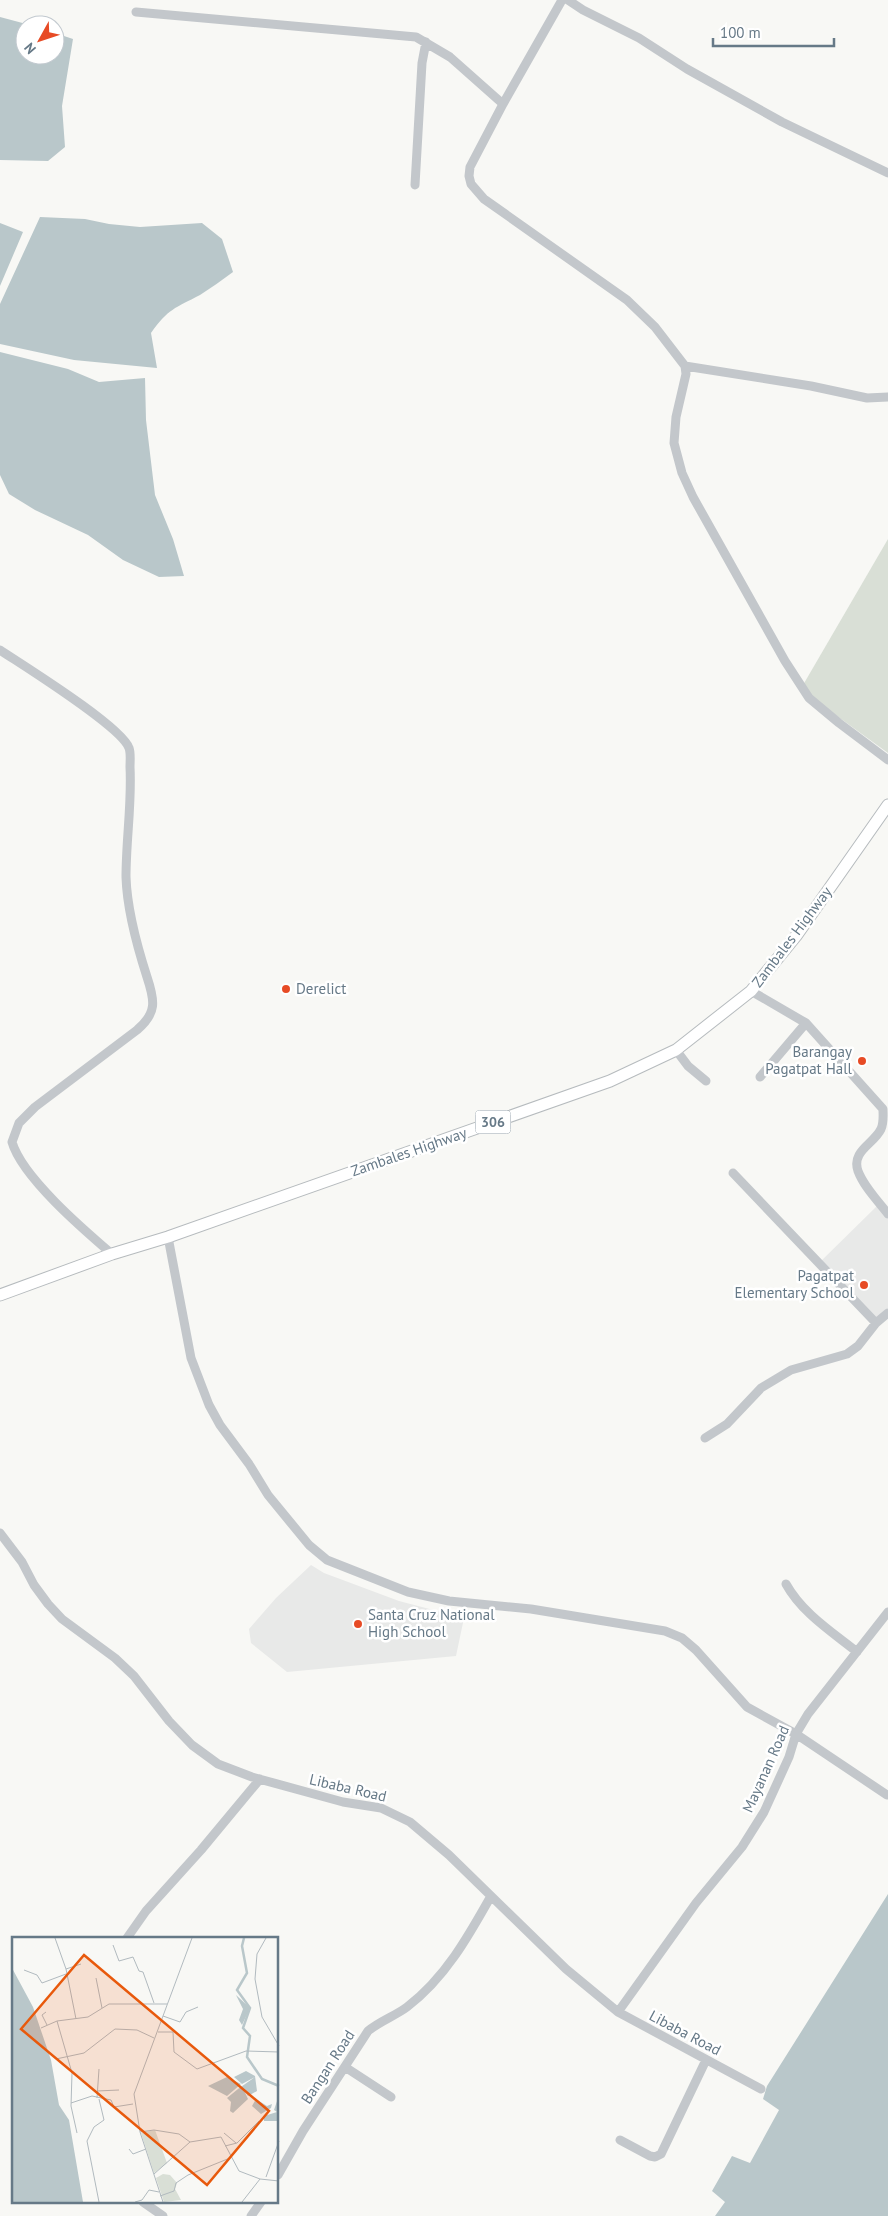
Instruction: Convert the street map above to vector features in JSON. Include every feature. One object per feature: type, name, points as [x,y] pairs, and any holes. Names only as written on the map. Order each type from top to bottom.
[{"type":"main road","name":"Zambales Highway","points":[[0,1295],[112,1254],[168,1237],[610,1081],[676,1050],[751,991],[796,936],[888,805]]},
{"type":"street","points":[[562,0],[503,104],[470,168],[469,176],[476,192],[531,234],[627,300],[655,327],[685,366],[686,374],[676,417],[674,443],[682,473],[694,497],[785,661],[810,698],[839,723],[888,760]]},
{"type":"street","points":[[568,0],[583,10],[639,38],[687,69],[782,122],[888,173]]},
{"type":"street","points":[[136,12],[416,37],[450,56],[503,104]]},
{"type":"street","points":[[415,185],[422,63],[426,42]]},
{"type":"street","points":[[685,366],[812,386],[867,398],[888,397]]},
{"type":"street","points":[[0,650],[122,736],[130,749],[131,780],[126,879],[135,937],[151,989],[153,1006],[151,1014],[147,1022],[30,1110],[19,1123],[12,1142],[20,1160],[49,1196],[112,1254]]},
{"type":"street","points":[[751,991],[806,1024],[882,1109],[882,1128],[861,1152],[857,1160],[858,1170],[865,1184],[888,1214]]},
{"type":"street","points":[[760,1077],[806,1024]]},
{"type":"street","points":[[676,1050],[688,1066],[706,1081]]},
{"type":"street","points":[[733,1173],[876,1323]]},
{"type":"street","points":[[168,1237],[190,1358],[209,1405],[220,1425],[249,1464],[268,1496],[309,1545],[327,1560],[408,1592],[449,1601],[531,1609],[665,1631],[682,1638],[696,1650],[747,1707],[796,1734],[887,1794]]},
{"type":"street","points":[[705,1438],[727,1424],[761,1388],[791,1370],[847,1354],[858,1346],[876,1323],[888,1313]]},
{"type":"street","name":"Libaba Road","points":[[0,1533],[22,1562],[34,1585],[62,1619],[115,1658],[134,1676],[192,1745],[218,1764],[260,1779],[343,1802],[381,1808],[410,1822],[449,1855],[566,1969],[618,2012],[761,2089]]},
{"type":"street","points":[[786,1584],[793,1596],[808,1612],[857,1652]]},
{"type":"street","name":"Mayanan Road","points":[[618,2012],[696,1903],[746,1840],[764,1812],[789,1757],[796,1734],[808,1714],[888,1612]]},
{"type":"street","points":[[128,1937],[146,1911],[201,1850],[260,1779]]},
{"type":"street","name":"Bangan Road","points":[[279,2173],[303,2131],[368,2031],[378,2022],[407,2008],[440,1974],[458,1953],[491,1896]]},
{"type":"street","points":[[620,2140],[650,2156],[655,2157],[661,2154],[706,2060]]},
{"type":"street","points":[[345,2067],[391,2097]]},
{"type":"street","points":[[146,2204],[163,2216]]},
{"type":"street","points":[[251,2216],[260,2204]]},
{"type":"shaded area","points":[[0,17],[15,21],[15,65],[65,65],[65,36],[73,39],[62,106],[65,147],[48,161],[0,160]]},
{"type":"shaded area","points":[[40,217],[85,219],[140,227],[202,223],[222,239],[233,272],[200,295],[172,310],[157,325],[151,333],[157,368],[74,360],[0,344],[0,304]]},
{"type":"shaded area","points":[[0,223],[23,232],[0,286]]},
{"type":"shaded area","points":[[0,352],[68,369],[99,382],[145,378],[146,420],[155,495],[173,539],[184,576],[159,577],[123,560],[88,535],[35,510],[9,494],[0,475]]},
{"type":"shaded area","points":[[888,539],[888,753],[815,700],[803,685]]},
{"type":"shaded area","name":"Pagatpat Elementary School","points":[[877,1206],[888,1219],[888,1308],[875,1321],[819,1263]]},
{"type":"shaded area","name":"Santa Cruz National High School","points":[[311,1565],[324,1573],[399,1601],[464,1618],[456,1656],[287,1672],[251,1643],[249,1629],[276,1598]]},
{"type":"shaded area","points":[[888,1894],[888,2216],[715,2216],[725,2202],[712,2191],[732,2156],[750,2163],[779,2110],[763,2099],[767,2086]]},
{"type":"place","name":"Derelict","points":[[286,989]]},
{"type":"place","name":"Barangay Pagatpat Hall","points":[[862,1061]]},
{"type":"place","name":"Pagatpat Elementary School","points":[[864,1285]]},
{"type":"place","name":"Santa Cruz National High School","points":[[358,1624]]}]
